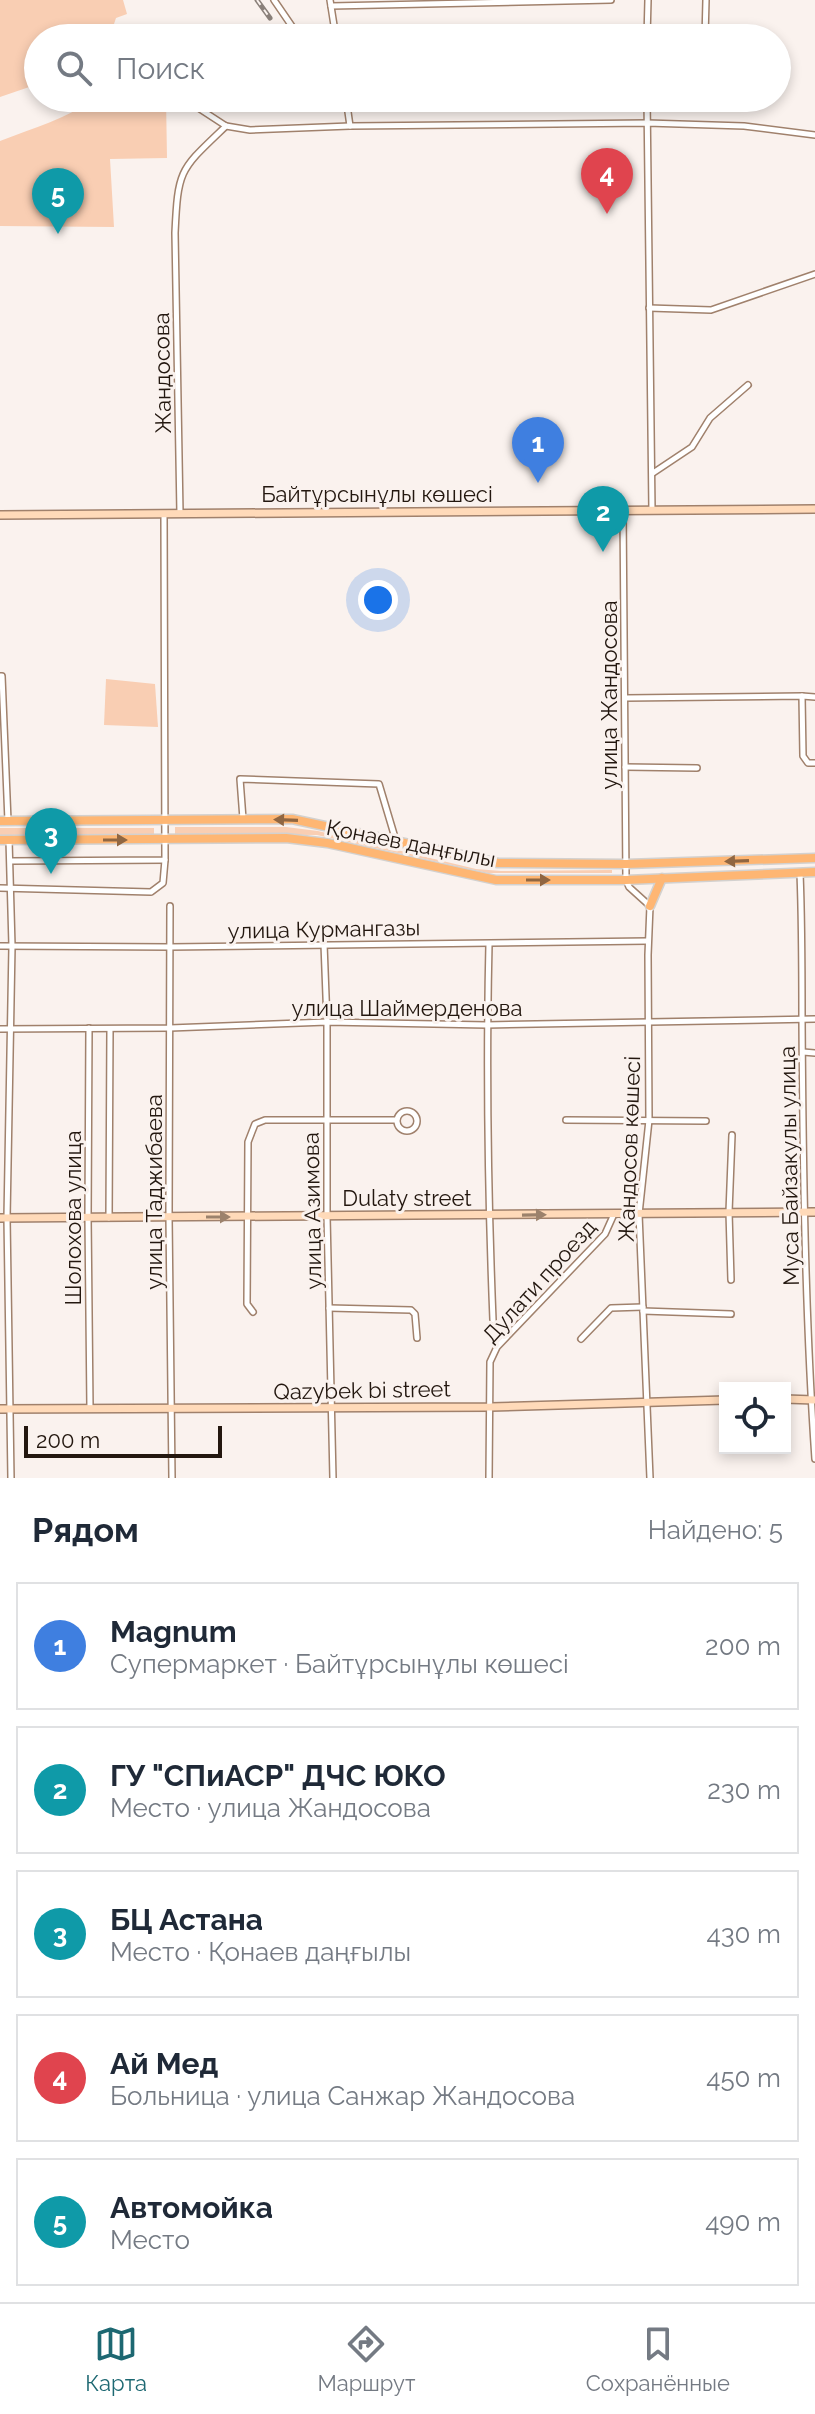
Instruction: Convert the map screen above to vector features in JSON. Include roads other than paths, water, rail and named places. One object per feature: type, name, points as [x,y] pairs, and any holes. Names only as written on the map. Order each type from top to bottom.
[{"type":"main road","name":"Байтұрсынұлы көшесі","points":[[0,515],[815,509]]},
{"type":"main road","name":"Қонаев даңғылы","points":[[4,821],[292,819],[498,863],[639,864],[815,858]]},
{"type":"main road","name":"Қонаев даңғылы","points":[[4,840],[286,838],[327,843],[496,880],[626,880],[815,872]]},
{"type":"main road","points":[[650,906],[662,878]]},
{"type":"main road","name":"Dulaty street","points":[[4,1218],[810,1212]]},
{"type":"main road","points":[[791,1399],[813,1400]]},
{"type":"main road","name":"Qazybek bi street","points":[[5,1409],[491,1407],[719,1400]]},
{"type":"street","points":[[274,0],[290,24]]},
{"type":"street","points":[[334,24],[331,3],[611,0]]},
{"type":"street","points":[[647,24],[648,0]]},
{"type":"street","points":[[705,24],[706,0]]},
{"type":"street","points":[[204,112],[226,126],[250,130],[647,123],[744,126],[815,135]]},
{"type":"street","points":[[348,112],[350,126]]},
{"type":"street","points":[[647,112],[652,510]]},
{"type":"street","name":"Жандосова","points":[[180,513],[177,190],[185,167],[226,126]]},
{"type":"street","points":[[649,308],[711,310],[815,274]]},
{"type":"street","points":[[652,473],[692,447],[710,418],[748,385]]},
{"type":"street","name":"улица Жандосова","points":[[623,510],[626,880]]},
{"type":"street","points":[[0,888],[151,892],[163,883],[166,839],[164,514]]},
{"type":"street","points":[[0,676],[4,821]]},
{"type":"street","points":[[802,696],[803,756],[808,763],[815,763]]},
{"type":"street","points":[[625,698],[815,697]]},
{"type":"street","points":[[625,767],[697,768]]},
{"type":"street","points":[[243,820],[240,779],[379,784],[396,841]]},
{"type":"street","points":[[4,840],[11,861],[12,946],[4,1218],[5,1409],[11,1478]]},
{"type":"street","points":[[11,861],[165,860]]},
{"type":"street","name":"Муса Байзакулы улица","points":[[800,872],[815,1459]]},
{"type":"street","points":[[626,880],[629,887],[650,906]]},
{"type":"street","name":"улица Таджибаева","points":[[170,906],[172,1478]]},
{"type":"street","name":"Жандосов көшесі","points":[[650,906],[649,1120],[639,1214],[650,1478]]},
{"type":"street","name":"улица Курмангазы","points":[[0,946],[648,941]]},
{"type":"street","name":"улица Азимова","points":[[324,944],[333,1478]]},
{"type":"street","points":[[489,944],[489,1216],[493,1320]]},
{"type":"street","name":"улица Шаймерденова","points":[[0,1029],[170,1028],[327,1022],[487,1025],[815,1019]]},
{"type":"street","name":"Шолохова улица","points":[[89,1028],[90,1408]]},
{"type":"street","name":"Шолохова улица","points":[[109,1218],[110,1029]]},
{"type":"street","points":[[803,1052],[815,1053]]},
{"type":"street","points":[[408,1110],[414,1113],[417,1123],[408,1131],[401,1130],[396,1120],[403,1111],[408,1110]]},
{"type":"street","points":[[253,1312],[247,1304],[247,1217],[248,1142],[255,1124],[265,1120],[396,1120]]},
{"type":"street","points":[[566,1120],[706,1121]]},
{"type":"street","points":[[731,1280],[729,1212],[732,1135]]},
{"type":"street","name":"Дулати проезд","points":[[491,1407],[490,1369],[497,1347],[605,1234],[614,1214]]},
{"type":"street","points":[[329,1308],[411,1310],[415,1314],[417,1338]]},
{"type":"street","points":[[581,1339],[611,1308],[731,1314]]},
{"type":"street","points":[[489,1478],[491,1407]]},
{"type":"railway","points":[[257,0],[270,18]]},
{"type":"place","name":"Ай Мед","points":[[607,214]]},
{"type":"place","name":"Автомойка","points":[[58,234]]},
{"type":"place","name":"Magnum","points":[[538,483]]},
{"type":"place","name":"ГУ \"СПиАСР\" ДЧС ЮКО","points":[[603,552]]},
{"type":"place","name":"БЦ Астана","points":[[51,874]]}]
